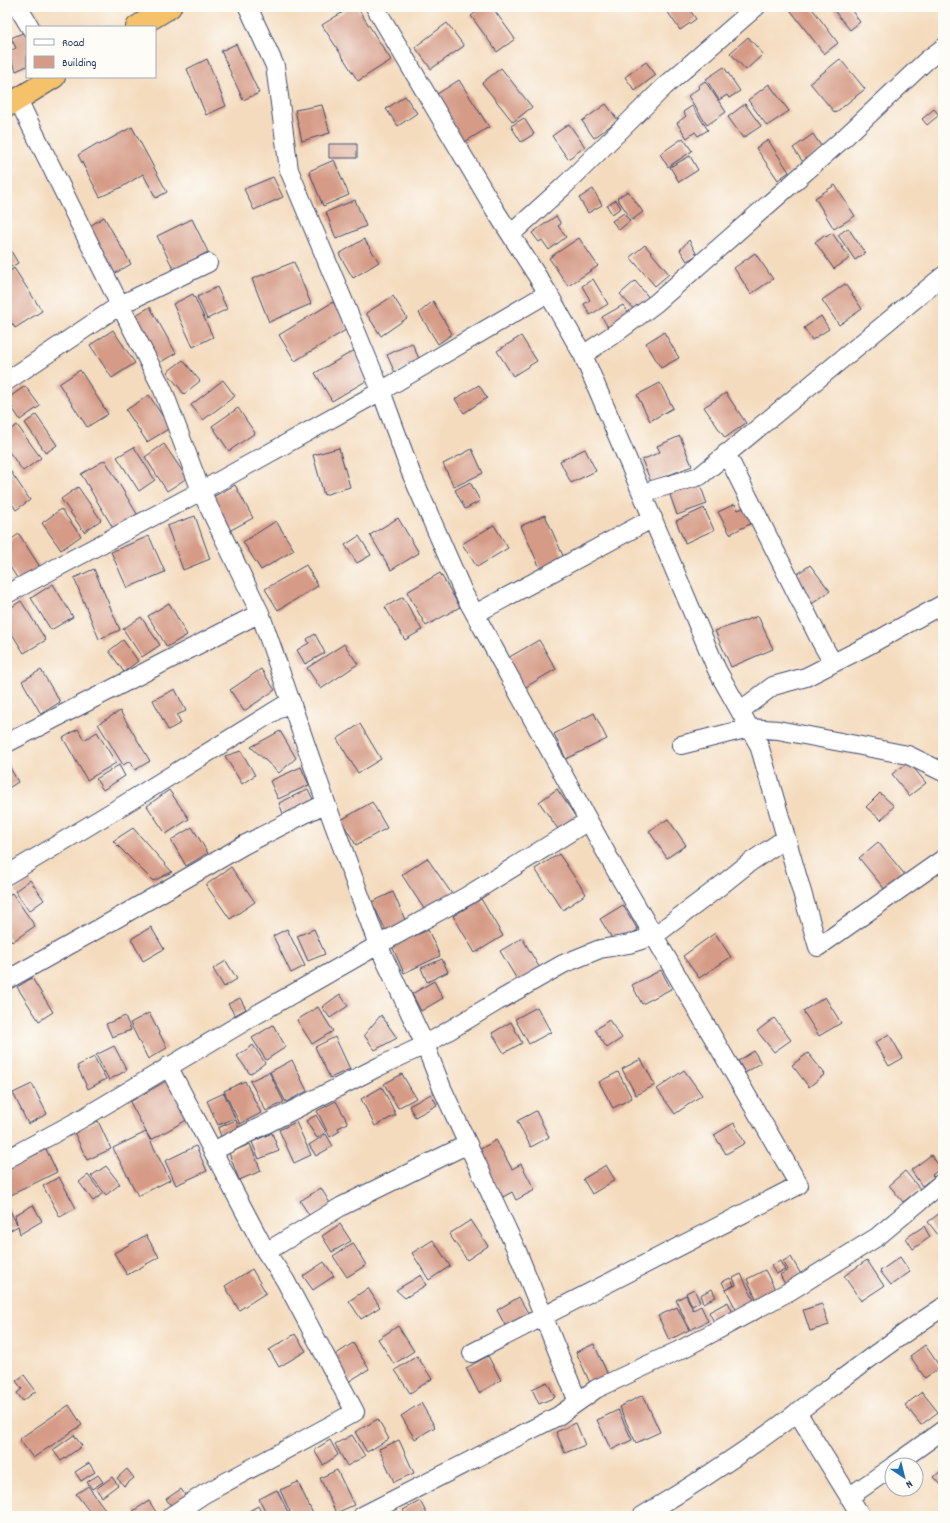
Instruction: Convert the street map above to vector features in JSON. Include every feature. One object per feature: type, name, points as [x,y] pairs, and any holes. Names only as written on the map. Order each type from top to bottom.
[{"type":"highway","points":[[139,26],[170,7]]},
{"type":"highway","points":[[13,103],[52,78]]},
{"type":"street","points":[[18,7],[29,26]]},
{"type":"street","points":[[248,7],[275,66],[289,170],[381,391],[411,473],[464,594],[588,820],[800,1186],[472,1353]]},
{"type":"street","points":[[375,7],[495,210],[548,293],[583,355],[717,670],[759,745],[818,947],[943,859]]},
{"type":"street","points":[[511,234],[563,187],[664,87],[756,7]]},
{"type":"street","points":[[583,355],[656,303],[844,138],[927,60],[943,48]]},
{"type":"street","points":[[13,103],[120,305],[163,390],[201,491],[260,612],[326,803],[378,945],[425,1045],[442,1088],[514,1245],[578,1402]]},
{"type":"street","points":[[7,381],[120,305],[208,263]]},
{"type":"street","points":[[642,494],[700,476],[726,453],[943,276]]},
{"type":"street","points":[[7,594],[201,491],[381,391],[548,293]]},
{"type":"street","points":[[726,453],[833,664]]},
{"type":"street","points":[[475,614],[653,518]]},
{"type":"street","points":[[740,711],[774,686],[806,677],[833,664],[869,646],[943,604]]},
{"type":"street","points":[[7,743],[260,612]]},
{"type":"street","points":[[7,875],[291,701]]},
{"type":"street","points":[[681,745],[749,728],[778,730],[908,755],[943,772]]},
{"type":"street","points":[[7,980],[244,845],[326,803]]},
{"type":"street","points":[[7,1159],[82,1118],[168,1066],[378,945],[467,896],[588,820]]},
{"type":"street","points":[[213,1150],[425,1045],[563,964],[600,949],[628,944],[654,936],[675,918],[719,887],[749,863],[786,838]]},
{"type":"street","points":[[168,1066],[266,1252],[285,1280],[355,1412],[204,1494],[171,1516]]},
{"type":"street","points":[[266,1252],[342,1206],[468,1144]]},
{"type":"street","points":[[362,1516],[558,1416],[596,1389],[684,1348],[790,1291],[877,1237],[943,1182]]},
{"type":"street","points":[[642,1516],[677,1495],[798,1412],[913,1327],[943,1307]]},
{"type":"street","points":[[798,1412],[860,1516]]},
{"type":"street","points":[[906,1457],[943,1430]]},
{"type":"street","points":[[849,1497],[884,1472]]},
{"type":"building","points":[[351,7],[357,7],[391,60],[358,81],[322,25]]},
{"type":"building","points":[[483,7],[492,7],[515,39],[497,52],[471,16]]},
{"type":"building","points":[[673,7],[688,7],[696,19],[680,30],[667,11]]},
{"type":"building","points":[[788,7],[811,7],[838,43],[824,54]]},
{"type":"building","points":[[849,7],[860,22],[850,30],[832,8]]},
{"type":"building","points":[[447,23],[464,46],[431,69],[415,47]]},
{"type":"building","points":[[26,31],[26,66],[16,71],[8,52],[16,48],[11,38]]},
{"type":"building","points":[[748,37],[763,54],[746,70],[730,53]]},
{"type":"building","points":[[236,44],[259,93],[243,100],[221,51]]},
{"type":"building","points":[[207,59],[226,106],[206,115],[187,69]]},
{"type":"building","points":[[840,59],[865,89],[835,113],[810,83]]},
{"type":"building","points":[[646,62],[656,75],[635,91],[625,77]]},
{"type":"building","points":[[724,67],[740,91],[729,98],[727,95],[719,100],[706,79]]},
{"type":"building","points":[[501,68],[532,107],[513,122],[482,83]]},
{"type":"building","points":[[459,80],[489,127],[463,143],[434,96]]},
{"type":"building","points":[[705,81],[726,112],[707,125],[688,96],[699,88],[698,86]]},
{"type":"building","points":[[769,84],[789,111],[767,126],[748,100]]},
{"type":"building","points":[[943,91],[943,101],[938,95]]},
{"type":"building","points":[[405,96],[417,113],[398,126],[386,109]]},
{"type":"building","points":[[606,104],[618,120],[594,138],[582,121]]},
{"type":"building","points":[[745,104],[761,126],[743,138],[728,117]]},
{"type":"building","points":[[322,105],[330,133],[302,141],[295,110]]},
{"type":"building","points":[[692,106],[708,130],[698,136],[695,132],[687,138],[677,123],[686,116],[683,112]]},
{"type":"building","points":[[934,109],[939,115],[927,125],[922,119]]},
{"type":"building","points":[[524,118],[534,134],[521,142],[511,126]]},
{"type":"building","points":[[569,124],[585,147],[568,159],[552,136]]},
{"type":"building","points":[[132,127],[167,192],[156,198],[143,174],[122,187],[100,197],[78,155],[98,143],[99,145]]},
{"type":"building","points":[[813,134],[823,149],[803,162],[793,148]]},
{"type":"building","points":[[683,138],[692,151],[668,167],[660,154]]},
{"type":"building","points":[[768,140],[789,172],[778,180],[756,148]]},
{"type":"building","points":[[329,144],[357,144],[357,158],[329,158]]},
{"type":"building","points":[[690,156],[698,170],[679,182],[670,167]]},
{"type":"building","points":[[334,160],[349,195],[323,206],[309,171]]},
{"type":"building","points":[[273,177],[283,197],[254,210],[244,189]]},
{"type":"building","points":[[835,185],[855,216],[834,229],[815,198]]},
{"type":"building","points":[[593,189],[602,205],[588,213],[579,198]]},
{"type":"building","points":[[628,191],[643,212],[632,220],[617,198]]},
{"type":"building","points":[[355,200],[366,226],[336,239],[326,212]]},
{"type":"building","points":[[616,200],[621,208],[612,214],[607,206]]},
{"type":"building","points":[[624,213],[630,221],[619,230],[612,221]]},
{"type":"building","points":[[556,216],[561,224],[558,226],[566,237],[549,250],[542,240],[539,242],[532,233]]},
{"type":"building","points":[[104,217],[131,264],[114,274],[87,228]]},
{"type":"building","points":[[192,219],[208,252],[174,270],[157,236]]},
{"type":"building","points":[[848,228],[865,253],[855,260],[838,235]]},
{"type":"building","points":[[832,233],[850,258],[834,269],[815,242],[824,235],[826,237]]},
{"type":"building","points":[[579,238],[598,266],[568,286],[549,258]]},
{"type":"building","points":[[364,239],[379,262],[353,278],[339,254]]},
{"type":"building","points":[[689,240],[697,255],[687,261],[680,250]]},
{"type":"building","points":[[7,244],[18,263],[7,269]]},
{"type":"building","points":[[645,245],[669,274],[655,286],[630,257]]},
{"type":"building","points":[[755,253],[773,279],[751,294],[734,268]]},
{"type":"building","points":[[294,262],[311,304],[269,322],[252,279]]},
{"type":"building","points":[[14,268],[42,311],[15,328],[7,316],[7,273]]},
{"type":"building","points":[[593,279],[608,304],[590,315],[584,304],[590,300],[582,286]]},
{"type":"building","points":[[635,281],[651,300],[636,312],[620,294]]},
{"type":"building","points":[[845,284],[862,309],[839,325],[822,300]]},
{"type":"building","points":[[217,287],[227,309],[207,319],[197,297]]},
{"type":"building","points":[[193,294],[213,337],[193,347],[173,304]]},
{"type":"building","points":[[393,296],[407,318],[381,336],[366,313]]},
{"type":"building","points":[[433,301],[452,334],[438,344],[419,313]]},
{"type":"building","points":[[333,302],[349,328],[295,361],[279,335]]},
{"type":"building","points":[[623,305],[630,316],[609,329],[602,317]]},
{"type":"building","points":[[150,307],[176,353],[159,363],[132,317]]},
{"type":"building","points":[[821,316],[829,329],[812,340],[804,328]]},
{"type":"building","points":[[113,330],[135,363],[112,378],[90,345]]},
{"type":"building","points":[[664,332],[679,358],[661,368],[646,343]]},
{"type":"building","points":[[521,336],[537,361],[513,376],[497,351]]},
{"type":"building","points":[[412,343],[420,361],[395,373],[387,355]]},
{"type":"building","points":[[355,350],[371,378],[332,401],[315,373]]},
{"type":"building","points":[[183,360],[200,381],[184,394],[167,372]]},
{"type":"building","points":[[80,370],[108,414],[87,427],[59,384]]},
{"type":"building","points":[[223,380],[235,396],[203,420],[191,405]]},
{"type":"building","points":[[660,383],[673,408],[650,421],[637,395]]},
{"type":"building","points":[[479,385],[487,398],[464,413],[455,399]]},
{"type":"building","points":[[25,386],[40,406],[20,420],[7,399]]},
{"type":"building","points":[[726,393],[746,423],[725,438],[704,407]]},
{"type":"building","points":[[149,395],[170,428],[147,442],[126,410]]},
{"type":"building","points":[[238,408],[255,433],[229,451],[212,426]]},
{"type":"building","points":[[36,415],[57,445],[46,453],[25,423]]},
{"type":"building","points":[[17,425],[41,458],[23,471],[7,449],[7,432]]},
{"type":"building","points":[[680,436],[692,466],[651,482],[642,460],[660,452],[657,446]]},
{"type":"building","points":[[164,444],[187,478],[167,491],[145,457]]},
{"type":"building","points":[[134,447],[155,480],[139,491],[117,457]]},
{"type":"building","points":[[339,448],[350,487],[324,495],[313,455]]},
{"type":"building","points":[[472,449],[483,473],[454,487],[443,464]]},
{"type":"building","points":[[585,449],[596,471],[571,483],[560,461]]},
{"type":"building","points":[[105,460],[140,519],[116,533],[81,474]]},
{"type":"building","points":[[9,469],[30,500],[16,510],[7,496],[7,470]]},
{"type":"building","points":[[699,481],[707,504],[677,515],[669,492]]},
{"type":"building","points":[[470,482],[480,501],[465,509],[455,490]]},
{"type":"building","points":[[235,485],[253,518],[229,531],[211,498]]},
{"type":"building","points":[[78,487],[101,520],[84,532],[61,499]]},
{"type":"building","points":[[735,504],[738,510],[746,507],[754,522],[730,534],[718,512]]},
{"type":"building","points":[[704,508],[714,530],[685,543],[676,521]]},
{"type":"building","points":[[61,509],[81,536],[61,550],[42,523]]},
{"type":"building","points":[[545,515],[564,558],[540,568],[521,526]]},
{"type":"building","points":[[195,516],[210,559],[183,570],[167,526]]},
{"type":"building","points":[[398,518],[419,553],[391,570],[370,535]]},
{"type":"building","points":[[276,521],[294,550],[261,570],[243,542]]},
{"type":"building","points":[[494,525],[508,548],[477,567],[462,544]]},
{"type":"building","points":[[19,534],[40,567],[19,581],[7,562],[7,542]]},
{"type":"building","points":[[149,536],[165,572],[127,588],[111,552]]},
{"type":"building","points":[[359,536],[371,555],[357,563],[345,545]]},
{"type":"building","points":[[306,565],[318,586],[278,610],[265,589]]},
{"type":"building","points":[[810,565],[830,591],[809,606],[789,580]]},
{"type":"building","points":[[94,569],[120,630],[99,639],[74,578]]},
{"type":"building","points":[[440,573],[460,607],[426,626],[407,592]]},
{"type":"building","points":[[53,584],[73,617],[51,630],[31,598]]},
{"type":"building","points":[[403,597],[422,630],[405,640],[385,607]]},
{"type":"building","points":[[21,601],[46,640],[24,653],[7,626],[7,610]]},
{"type":"building","points":[[169,603],[187,635],[167,647],[148,616]]},
{"type":"building","points":[[758,616],[773,649],[731,667],[715,631]]},
{"type":"building","points":[[141,617],[160,645],[142,657],[123,629]]},
{"type":"building","points":[[315,634],[325,653],[305,664],[297,650],[309,643],[307,639]]},
{"type":"building","points":[[123,640],[138,661],[124,672],[109,651]]},
{"type":"building","points":[[539,640],[556,669],[524,688],[506,659]]},
{"type":"building","points":[[344,644],[358,664],[321,689],[307,668]]},
{"type":"building","points":[[261,669],[275,690],[244,711],[230,690]]},
{"type":"building","points":[[41,670],[60,702],[41,714],[22,681]]},
{"type":"building","points":[[175,689],[186,711],[177,715],[181,723],[168,730],[153,700]]},
{"type":"building","points":[[120,711],[150,761],[135,770],[130,761],[123,765],[98,724]]},
{"type":"building","points":[[594,713],[607,739],[566,759],[554,734]]},
{"type":"building","points":[[360,724],[381,759],[358,773],[337,739]]},
{"type":"building","points":[[78,729],[84,740],[97,732],[116,763],[87,780],[63,738]]},
{"type":"building","points":[[280,731],[296,758],[279,773],[251,747]]},
{"type":"building","points":[[241,751],[255,775],[242,784],[225,756]]},
{"type":"building","points":[[7,762],[18,782],[7,789]]},
{"type":"building","points":[[909,762],[926,783],[909,796],[892,774]]},
{"type":"building","points":[[119,765],[125,776],[103,790],[96,779]]},
{"type":"building","points":[[301,767],[309,785],[278,799],[270,781]]},
{"type":"building","points":[[308,789],[314,802],[284,816],[279,803]]},
{"type":"building","points":[[557,789],[576,817],[558,829],[539,802]]},
{"type":"building","points":[[169,790],[189,819],[166,834],[147,806]]},
{"type":"building","points":[[880,793],[894,806],[881,820],[866,807]]},
{"type":"building","points":[[372,802],[387,828],[356,845],[341,820]]},
{"type":"building","points":[[668,819],[686,845],[667,858],[649,831]]},
{"type":"building","points":[[192,827],[208,853],[186,866],[171,840]]},
{"type":"building","points":[[133,828],[172,872],[153,881],[113,841]]},
{"type":"building","points":[[878,842],[906,876],[886,891],[859,858]]},
{"type":"building","points":[[559,854],[586,894],[563,910],[535,869]]},
{"type":"building","points":[[427,858],[452,894],[426,912],[402,875]]},
{"type":"building","points":[[231,867],[255,902],[230,919],[206,885]]},
{"type":"building","points":[[30,880],[44,900],[29,911],[15,891]]},
{"type":"building","points":[[393,892],[406,922],[386,931],[372,902]]},
{"type":"building","points":[[12,893],[35,926],[12,942],[7,935],[7,896]]},
{"type":"building","points":[[481,899],[503,936],[475,953],[453,916]]},
{"type":"building","points":[[623,905],[638,930],[615,943],[600,919]]},
{"type":"building","points":[[151,927],[164,949],[143,961],[131,939]]},
{"type":"building","points":[[287,929],[305,966],[291,973],[273,936]]},
{"type":"building","points":[[314,929],[325,954],[308,961],[297,936]]},
{"type":"building","points":[[428,930],[440,956],[404,973],[392,946]]},
{"type":"building","points":[[715,933],[731,957],[699,978],[683,956]]},
{"type":"building","points":[[522,938],[541,970],[519,983],[500,951]]},
{"type":"building","points":[[442,959],[448,972],[427,982],[421,968]]},
{"type":"building","points":[[226,961],[237,979],[224,987],[213,969]]},
{"type":"building","points":[[661,970],[671,989],[642,1004],[632,985]]},
{"type":"building","points":[[32,978],[53,1012],[39,1021],[17,987]]},
{"type":"building","points":[[434,981],[443,998],[421,1011],[412,994]]},
{"type":"building","points":[[340,994],[348,1006],[330,1018],[322,1007]]},
{"type":"building","points":[[825,997],[841,1023],[819,1036],[803,1011]]},
{"type":"building","points":[[240,998],[246,1009],[235,1015],[228,1004]]},
{"type":"building","points":[[318,1007],[333,1031],[312,1044],[297,1020]]},
{"type":"building","points":[[537,1007],[551,1032],[529,1044],[515,1019]]},
{"type":"building","points":[[149,1013],[167,1048],[148,1059],[130,1023]]},
{"type":"building","points":[[381,1015],[397,1038],[375,1050],[364,1035]]},
{"type":"building","points":[[125,1016],[131,1030],[112,1037],[106,1024]]},
{"type":"building","points":[[774,1018],[791,1040],[774,1052],[757,1031]]},
{"type":"building","points":[[609,1020],[622,1038],[607,1048],[595,1030]]},
{"type":"building","points":[[511,1022],[522,1043],[504,1053],[492,1033]]},
{"type":"building","points":[[273,1025],[286,1047],[266,1060],[252,1038]]},
{"type":"building","points":[[889,1034],[903,1058],[889,1066],[875,1043]]},
{"type":"building","points":[[335,1037],[350,1069],[330,1078],[315,1047]]},
{"type":"building","points":[[253,1045],[265,1063],[250,1074],[237,1056]]},
{"type":"building","points":[[114,1046],[127,1070],[109,1080],[96,1055]]},
{"type":"building","points":[[754,1051],[761,1063],[745,1073],[738,1061]]},
{"type":"building","points":[[808,1053],[825,1074],[809,1087],[792,1065]]},
{"type":"building","points":[[94,1057],[106,1079],[88,1089],[77,1066]]},
{"type":"building","points":[[641,1059],[655,1085],[636,1095],[622,1069]]},
{"type":"building","points":[[292,1060],[307,1091],[286,1102],[270,1072]]},
{"type":"building","points":[[684,1070],[702,1095],[675,1114],[657,1089]]},
{"type":"building","points":[[269,1072],[284,1102],[266,1111],[250,1081]]},
{"type":"building","points":[[618,1072],[632,1098],[613,1108],[599,1082]]},
{"type":"building","points":[[402,1074],[416,1098],[398,1108],[384,1084]]},
{"type":"building","points":[[168,1080],[190,1118],[151,1140],[130,1102]]},
{"type":"building","points":[[245,1081],[261,1113],[240,1124],[224,1091]]},
{"type":"building","points":[[32,1084],[47,1114],[28,1124],[13,1093]]},
{"type":"building","points":[[382,1087],[396,1115],[375,1126],[361,1099]]},
{"type":"building","points":[[224,1093],[235,1118],[218,1125],[207,1101]]},
{"type":"building","points":[[431,1094],[437,1105],[415,1117],[409,1106]]},
{"type":"building","points":[[336,1101],[348,1123],[338,1128],[340,1131],[330,1137],[317,1111]]},
{"type":"building","points":[[536,1111],[549,1137],[531,1147],[517,1121]]},
{"type":"building","points":[[316,1115],[326,1132],[317,1138],[306,1121]]},
{"type":"building","points":[[236,1120],[240,1132],[222,1139],[218,1128]]},
{"type":"building","points":[[98,1121],[111,1149],[87,1160],[74,1132]]},
{"type":"building","points":[[296,1122],[311,1155],[294,1163],[279,1130]]},
{"type":"building","points":[[734,1123],[745,1143],[726,1154],[714,1135]]},
{"type":"building","points":[[146,1132],[170,1180],[138,1196],[113,1148]]},
{"type":"building","points":[[272,1133],[279,1151],[259,1159],[252,1142]]},
{"type":"building","points":[[326,1134],[333,1146],[316,1156],[309,1145]]},
{"type":"building","points":[[496,1140],[512,1169],[521,1164],[535,1190],[516,1200],[512,1192],[503,1197],[477,1151]]},
{"type":"building","points":[[250,1144],[261,1171],[239,1180],[229,1153]]},
{"type":"building","points":[[196,1146],[207,1171],[176,1185],[165,1161]]},
{"type":"building","points":[[46,1149],[57,1172],[11,1195],[7,1186],[7,1169]]},
{"type":"building","points":[[931,1155],[941,1168],[932,1175],[934,1177],[922,1186],[911,1170]]},
{"type":"building","points":[[606,1165],[615,1180],[592,1194],[583,1179]]},
{"type":"building","points":[[106,1166],[120,1184],[106,1195],[91,1176]]},
{"type":"building","points":[[905,1171],[920,1189],[903,1202],[889,1185]]},
{"type":"building","points":[[88,1175],[102,1194],[93,1201],[79,1182]]},
{"type":"building","points":[[59,1177],[76,1208],[60,1217],[43,1186]]},
{"type":"building","points":[[321,1188],[331,1205],[311,1218],[300,1201]]},
{"type":"building","points":[[7,1205],[17,1224],[15,1215],[33,1205],[42,1221],[20,1234],[18,1226],[7,1232]]},
{"type":"building","points":[[941,1212],[943,1214],[942,1240],[928,1222]]},
{"type":"building","points":[[471,1220],[488,1246],[467,1260],[449,1234]]},
{"type":"building","points":[[340,1224],[351,1241],[332,1252],[322,1236]]},
{"type":"building","points":[[924,1226],[930,1237],[913,1249],[906,1238]]},
{"type":"building","points":[[146,1235],[159,1257],[127,1275],[114,1253]]},
{"type":"building","points":[[433,1240],[450,1266],[429,1280],[412,1253]]},
{"type":"building","points":[[353,1243],[366,1265],[347,1277],[333,1256]]},
{"type":"building","points":[[791,1257],[802,1276],[786,1286],[780,1275],[788,1270],[783,1261]]},
{"type":"building","points":[[900,1257],[910,1272],[891,1285],[880,1271]]},
{"type":"building","points":[[867,1260],[884,1286],[861,1301],[844,1276]]},
{"type":"building","points":[[780,1261],[785,1270],[776,1274],[771,1266]]},
{"type":"building","points":[[324,1262],[334,1276],[313,1290],[303,1276]]},
{"type":"building","points":[[252,1269],[266,1293],[239,1310],[225,1286]]},
{"type":"building","points":[[765,1270],[776,1291],[757,1301],[747,1279]]},
{"type":"building","points":[[741,1274],[755,1302],[737,1311],[726,1290],[736,1285],[733,1278]]},
{"type":"building","points":[[421,1275],[426,1285],[405,1298],[396,1290]]},
{"type":"building","points":[[730,1278],[734,1285],[726,1290],[722,1282]]},
{"type":"building","points":[[368,1288],[380,1307],[361,1319],[349,1301]]},
{"type":"building","points":[[694,1289],[700,1302],[692,1306],[686,1293]]},
{"type":"building","points":[[712,1289],[716,1297],[703,1303],[700,1295]]},
{"type":"building","points":[[686,1295],[693,1310],[701,1306],[708,1321],[690,1330],[676,1300]]},
{"type":"building","points":[[519,1297],[531,1318],[508,1331],[497,1310]]},
{"type":"building","points":[[728,1302],[733,1313],[714,1322],[709,1312]]},
{"type":"building","points":[[822,1304],[829,1325],[810,1331],[803,1310]]},
{"type":"building","points":[[677,1307],[689,1330],[669,1340],[658,1316]]},
{"type":"building","points":[[398,1326],[414,1351],[394,1364],[378,1339]]},
{"type":"building","points":[[295,1334],[306,1351],[279,1367],[269,1350]]},
{"type":"building","points":[[353,1343],[369,1369],[348,1382],[332,1357]]},
{"type":"building","points":[[594,1344],[608,1375],[590,1383],[576,1352]]},
{"type":"building","points":[[925,1345],[940,1367],[925,1378],[910,1356]]},
{"type":"building","points":[[417,1356],[432,1379],[410,1393],[395,1370]]},
{"type":"building","points":[[488,1356],[501,1380],[479,1393],[466,1368]]},
{"type":"building","points":[[24,1375],[36,1391],[23,1401],[17,1393],[22,1389],[16,1381]]},
{"type":"building","points":[[547,1382],[555,1397],[539,1404],[532,1389]]},
{"type":"building","points":[[922,1392],[938,1412],[921,1425],[905,1405]]},
{"type":"building","points":[[643,1395],[660,1432],[636,1443],[619,1407]]},
{"type":"building","points":[[421,1403],[435,1427],[415,1439],[401,1416]]},
{"type":"building","points":[[69,1405],[82,1425],[33,1458],[19,1439]]},
{"type":"building","points":[[618,1410],[632,1440],[611,1450],[597,1420]]},
{"type":"building","points":[[378,1419],[389,1439],[367,1452],[355,1432]]},
{"type":"building","points":[[576,1423],[585,1445],[565,1453],[556,1432]]},
{"type":"building","points":[[74,1435],[82,1446],[61,1461],[53,1450]]},
{"type":"building","points":[[352,1435],[365,1456],[347,1466],[335,1444]]},
{"type":"building","points":[[330,1440],[338,1455],[323,1465],[314,1450]]},
{"type":"building","points":[[399,1440],[414,1473],[394,1482],[379,1449]]},
{"type":"building","points":[[89,1463],[95,1472],[81,1481],[75,1472]]},
{"type":"building","points":[[127,1469],[134,1478],[124,1486],[117,1478]]},
{"type":"building","points":[[337,1470],[354,1505],[336,1513],[320,1478]]},
{"type":"building","points":[[941,1471],[943,1473],[943,1487],[934,1477]]},
{"type":"building","points":[[98,1475],[103,1482],[92,1489],[87,1482]]},
{"type":"building","points":[[112,1477],[118,1485],[102,1497],[96,1489]]},
{"type":"building","points":[[298,1482],[314,1516],[292,1516],[280,1490]]},
{"type":"building","points":[[88,1486],[110,1516],[93,1516],[76,1494]]},
{"type":"building","points":[[181,1489],[187,1498],[173,1508],[166,1499]]},
{"type":"building","points":[[277,1490],[290,1516],[268,1516],[259,1499]]},
{"type":"building","points":[[149,1501],[156,1512],[149,1516],[136,1516],[133,1511]]},
{"type":"building","points":[[420,1501],[428,1516],[406,1516],[403,1510]]},
{"type":"building","points":[[258,1506],[263,1516],[246,1516],[244,1514]]}]
